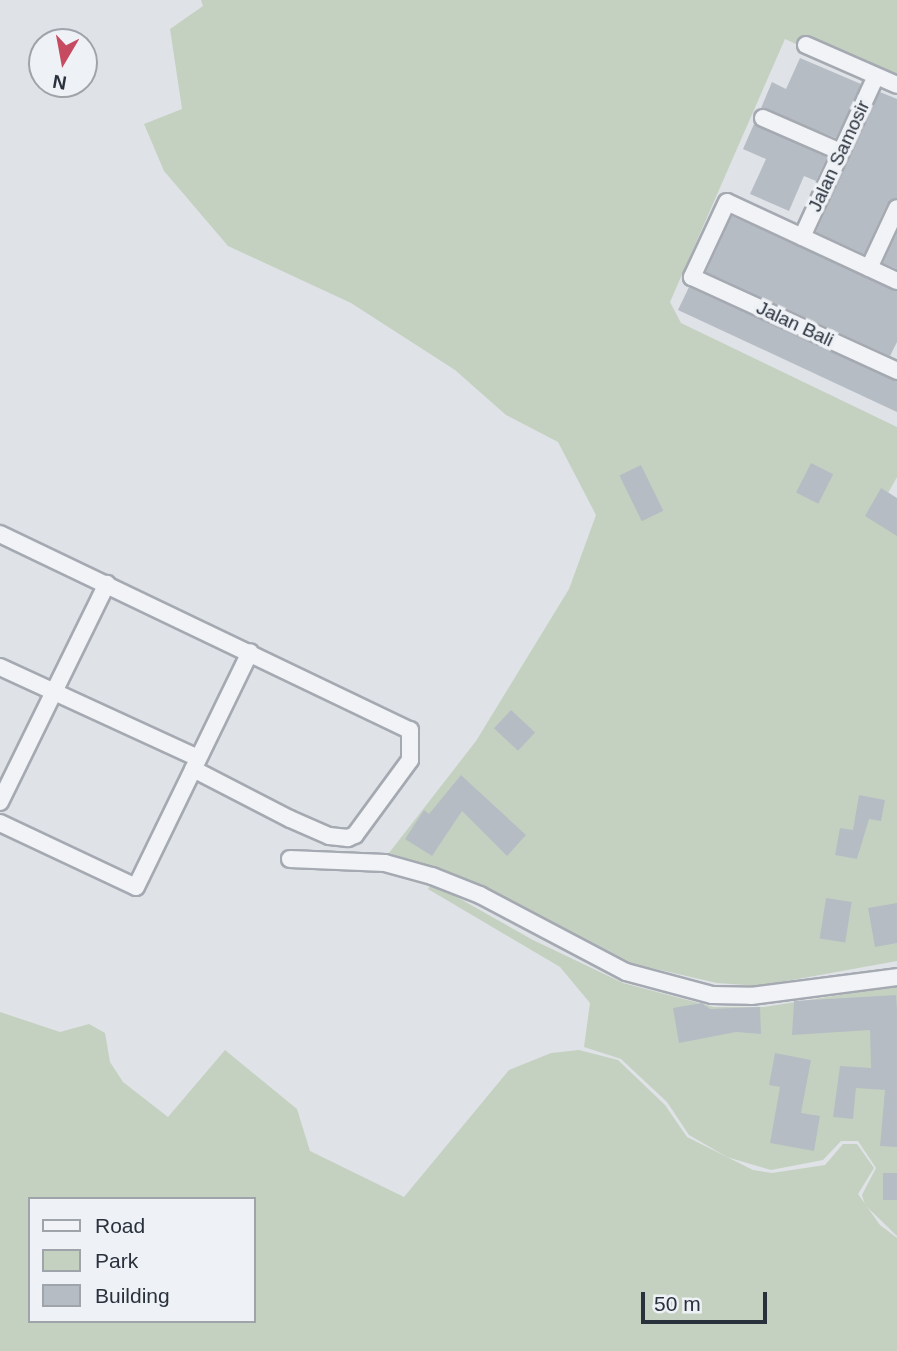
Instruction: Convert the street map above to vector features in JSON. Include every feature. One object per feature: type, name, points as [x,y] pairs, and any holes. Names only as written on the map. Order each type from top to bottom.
[{"type":"street","points":[[806,45],[897,85]]},
{"type":"street","name":"Jalan Samosir","points":[[802,236],[876,76]]},
{"type":"street","points":[[763,118],[841,152]]},
{"type":"street","name":"Jalan Bali","points":[[802,236],[727,202],[692,277],[897,371]]},
{"type":"street","points":[[869,268],[897,208]]},
{"type":"street","points":[[802,236],[897,281]]},
{"type":"street","points":[[0,534],[402,724],[410,730],[410,760],[355,835],[344,838],[290,819],[195,763],[0,667]]},
{"type":"street","points":[[0,802],[107,584]]},
{"type":"street","points":[[0,823],[136,887],[250,652]]},
{"type":"street","points":[[290,859],[385,863],[432,876],[480,895],[626,972],[712,995],[751,996],[897,976]]},
{"type":"green space","points":[[201,0],[897,0],[897,90],[785,39],[670,302],[681,323],[897,427],[897,477],[874,518],[897,534],[897,961],[759,986],[717,983],[634,964],[482,885],[389,853],[476,741],[569,589],[596,515],[558,442],[506,415],[455,370],[351,303],[228,246],[164,171],[144,124],[182,109],[170,29],[203,6]]},
{"type":"green space","points":[[432,883],[533,940],[623,983],[714,1007],[764,1007],[897,986],[897,1236],[865,1205],[862,1195],[876,1168],[858,1141],[841,1141],[823,1160],[771,1170],[727,1157],[689,1135],[667,1102],[621,1059],[584,1047],[590,1003],[560,967],[428,889]]},
{"type":"green space","points":[[0,1012],[60,1032],[89,1024],[105,1033],[110,1062],[123,1082],[168,1117],[225,1050],[297,1109],[310,1151],[404,1197],[509,1070],[551,1053],[579,1050],[618,1060],[665,1105],[687,1137],[753,1170],[772,1173],[825,1165],[843,1144],[857,1144],[874,1168],[858,1194],[880,1225],[897,1238],[897,1351],[0,1351]]},
{"type":"building","points":[[800,58],[861,84],[836,138],[761,108],[772,82],[786,89]]},
{"type":"building","points":[[880,92],[897,99],[897,198],[887,204],[864,254],[816,232]]},
{"type":"building","points":[[754,124],[827,157],[816,181],[804,176],[789,211],[750,194],[766,159],[743,149]]},
{"type":"building","points":[[732,216],[897,291],[897,342],[890,356],[706,272]]},
{"type":"building","points":[[897,233],[897,269],[883,263]]},
{"type":"building","points":[[689,287],[897,381],[897,412],[678,310]]},
{"type":"building","points":[[811,463],[833,474],[818,504],[796,492]]},
{"type":"building","points":[[641,465],[663,511],[642,521],[619,476]]},
{"type":"building","points":[[881,488],[897,498],[897,536],[865,516]]},
{"type":"building","points":[[511,710],[535,733],[518,751],[494,728]]},
{"type":"building","points":[[461,775],[526,835],[507,856],[462,811],[432,856],[405,839],[424,810],[429,814]]},
{"type":"building","points":[[859,795],[885,800],[881,821],[869,819],[857,859],[835,855],[840,828],[853,830]]},
{"type":"building","points":[[826,898],[852,902],[845,943],[820,938]]},
{"type":"building","points":[[897,903],[897,943],[875,947],[868,908]]},
{"type":"building","points":[[896,995],[897,1147],[880,1146],[885,1090],[856,1088],[853,1119],[833,1117],[840,1066],[871,1068],[870,1030],[792,1035],[794,1001]]},
{"type":"building","points":[[702,1003],[710,1009],[760,1007],[761,1034],[736,1032],[679,1043],[673,1008]]},
{"type":"building","points":[[775,1053],[811,1060],[801,1113],[820,1116],[814,1151],[770,1143],[780,1087],[769,1085]]},
{"type":"building","points":[[883,1173],[897,1173],[897,1200],[883,1200]]}]
